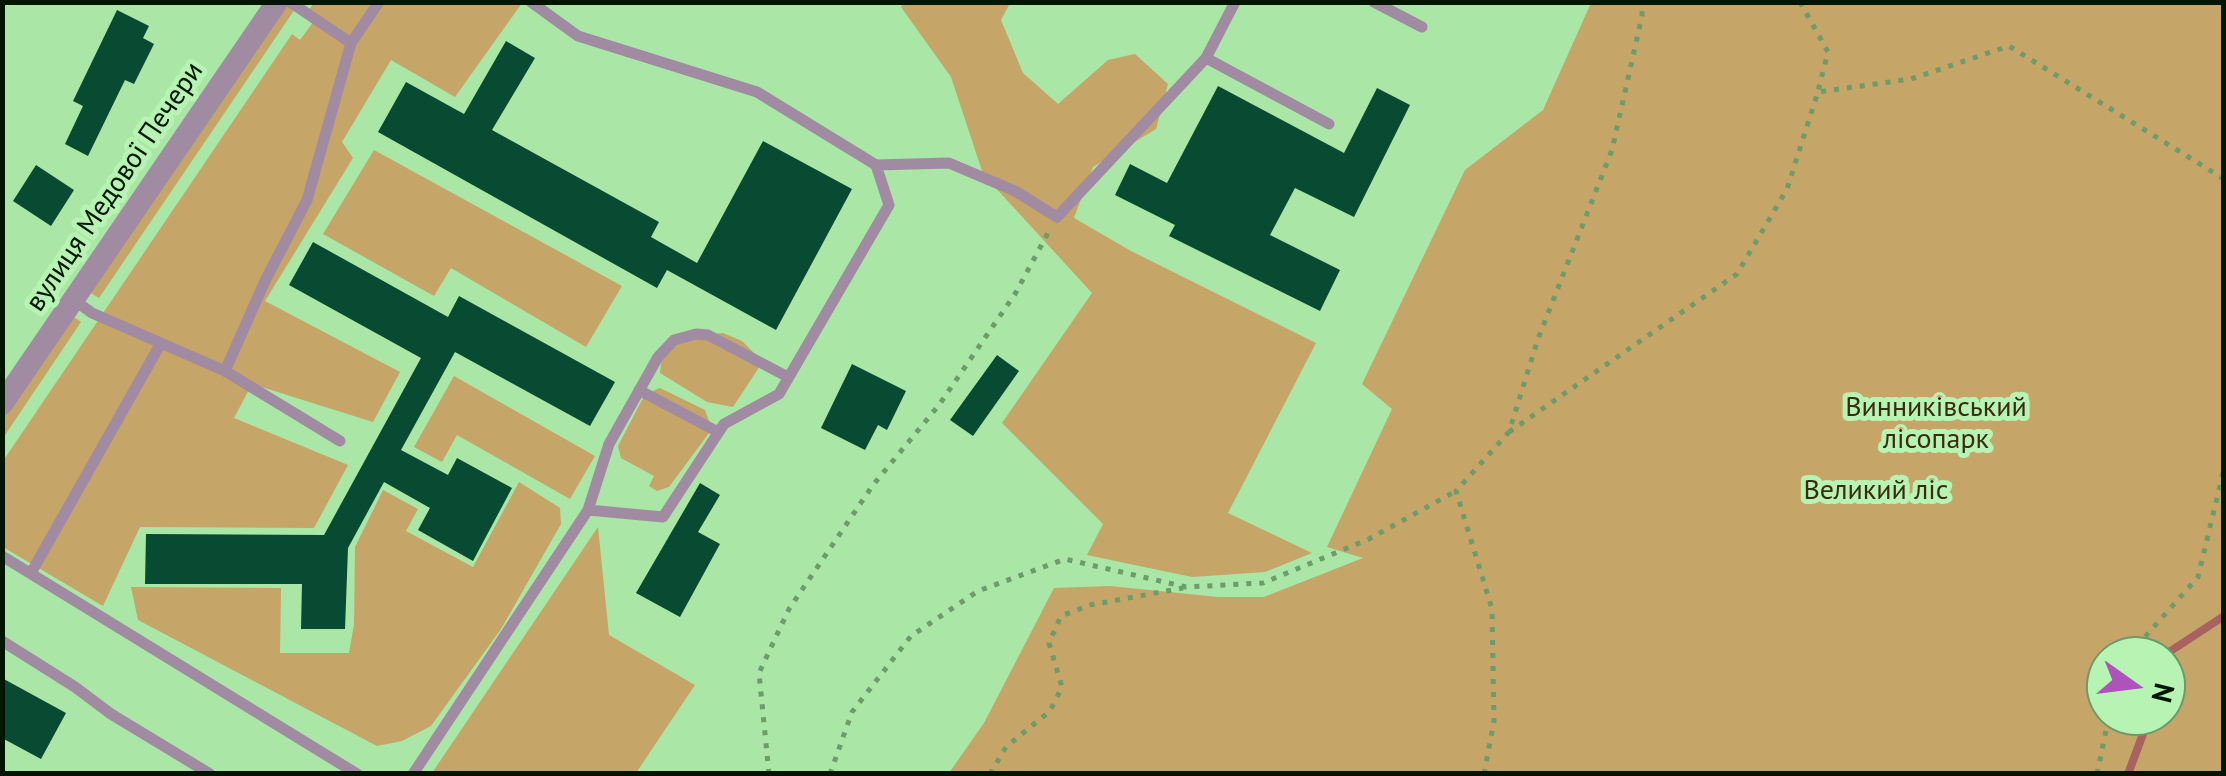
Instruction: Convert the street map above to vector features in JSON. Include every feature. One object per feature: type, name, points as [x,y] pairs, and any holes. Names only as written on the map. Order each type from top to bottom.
[{"type":"street","name":"вулиця Медової Печери","points":[[2,404],[276,2]]},
{"type":"lane","points":[[290,2],[352,43]]},
{"type":"lane","points":[[224,371],[307,200],[352,43],[379,2]]},
{"type":"lane","points":[[531,2],[578,36],[758,92],[876,165],[949,163],[1015,191],[1057,217],[1206,58],[1235,2]]},
{"type":"lane","points":[[1374,2],[1422,28]]},
{"type":"lane","points":[[1206,58],[1329,124]]},
{"type":"lane","points":[[588,510],[664,518],[724,424],[778,394],[889,205],[876,165]]},
{"type":"lane","points":[[74,300],[92,313],[224,371],[340,441]]},
{"type":"lane","points":[[413,774],[588,510],[609,444],[665,348],[684,336],[696,334],[719,339],[788,377]]},
{"type":"lane","points":[[31,573],[161,343]]},
{"type":"lane","points":[[640,390],[718,432]]},
{"type":"lane","points":[[2,556],[357,774]]},
{"type":"lane","points":[[2,641],[76,687],[110,714],[210,774]]},
{"type":"path","points":[[1509,432],[1538,339],[1612,150],[1642,2]]},
{"type":"path","points":[[990,774],[1006,746],[1050,711],[1062,687],[1048,643],[1061,616],[1090,605],[1186,587],[1263,584],[1369,540],[1456,491],[1509,432],[1737,274],[1787,189],[1828,52],[1800,2]]},
{"type":"path","points":[[1818,92],[1910,79],[2008,46],[2224,179]]},
{"type":"path","points":[[769,774],[759,673],[789,609],[874,485],[939,405],[1016,294],[1057,217]]},
{"type":"path","points":[[2146,636],[2198,576],[2224,469]]},
{"type":"path","points":[[1456,491],[1492,610],[1494,721],[1484,774]]},
{"type":"path","points":[[830,774],[852,712],[912,636],[978,592],[1065,559],[1186,587]]},
{"type":"path","points":[[2097,774],[2105,736]]},
{"type":"green space","points":[[904,2],[1010,3],[1001,20],[1023,73],[1058,104],[1108,60],[1135,54],[1168,84],[1156,129],[1093,167],[1074,218],[1131,251],[1316,343],[1228,513],[1312,553],[1265,572],[1192,577],[1087,555],[1103,524],[1002,423],[1092,293],[983,174],[951,77],[901,7]]},
{"type":"green space","points":[[279,3],[295,9],[99,298],[86,290]]},
{"type":"green space","points":[[314,3],[522,3],[455,97],[391,60],[342,142],[353,158],[265,301],[400,372],[373,422],[252,384],[234,418],[348,465],[314,528],[140,527],[103,606],[3,547],[3,461],[292,34],[300,40],[317,17],[309,10]]},
{"type":"green space","name":"Великий ліс","points":[[1591,3],[2223,3],[2223,773],[949,773],[984,723],[1054,588],[1110,586],[1218,597],[1264,597],[1363,558],[1327,547],[1392,409],[1362,384],[1465,170],[1543,110]]},
{"type":"green space","points":[[374,150],[622,286],[586,347],[451,268],[434,296],[323,234]]},
{"type":"green space","points":[[70,314],[81,322],[3,438],[3,414]]},
{"type":"green space","points":[[723,333],[742,341],[758,357],[758,369],[733,407],[707,402],[660,373],[662,355],[690,336]]},
{"type":"green space","points":[[454,376],[595,456],[570,499],[457,435],[442,462],[414,447]]},
{"type":"green space","points":[[660,388],[705,410],[712,429],[669,487],[657,491],[649,486],[654,476],[621,458],[618,446],[645,394]]},
{"type":"green space","points":[[519,482],[560,508],[561,524],[501,629],[431,726],[402,741],[377,746],[138,620],[131,587],[281,588],[280,653],[349,653],[354,624],[355,547],[383,490],[418,509],[406,531],[473,567]]},
{"type":"green space","points":[[598,527],[609,635],[695,685],[636,773],[432,773]]},
{"type":"building","points":[[117,10],[149,26],[143,38],[154,44],[134,84],[125,80],[88,156],[65,144],[83,106],[73,101]]},
{"type":"building","points":[[506,41],[535,58],[492,130],[659,222],[651,237],[697,263],[763,141],[852,189],[776,330],[667,270],[657,288],[378,132],[406,82],[464,114]]},
{"type":"building","points":[[1218,86],[1344,153],[1377,88],[1410,105],[1354,217],[1295,188],[1270,235],[1340,270],[1320,311],[1169,236],[1175,225],[1115,195],[1130,164],[1167,183]]},
{"type":"building","points":[[36,165],[74,190],[51,226],[13,201]]},
{"type":"building","points":[[313,242],[448,317],[459,296],[615,382],[590,426],[455,352],[401,450],[448,475],[457,458],[512,488],[473,561],[418,530],[430,508],[384,482],[348,548],[345,629],[301,629],[302,584],[145,584],[146,534],[324,535],[421,358],[289,285]]},
{"type":"building","points":[[997,355],[1019,371],[973,436],[950,420]]},
{"type":"building","points":[[852,364],[906,391],[887,430],[878,425],[865,450],[821,428]]},
{"type":"building","points":[[700,483],[720,495],[698,532],[720,544],[680,617],[636,593]]},
{"type":"building","points":[[2,678],[66,713],[41,759],[2,738]]},
{"type":"waterway","points":[[2186,641],[2224,616]]},
{"type":"waterway","points":[[2128,774],[2142,736]]},
{"type":"park label","name":"Винниківський лісопарк","points":[[1936,424]]}]
